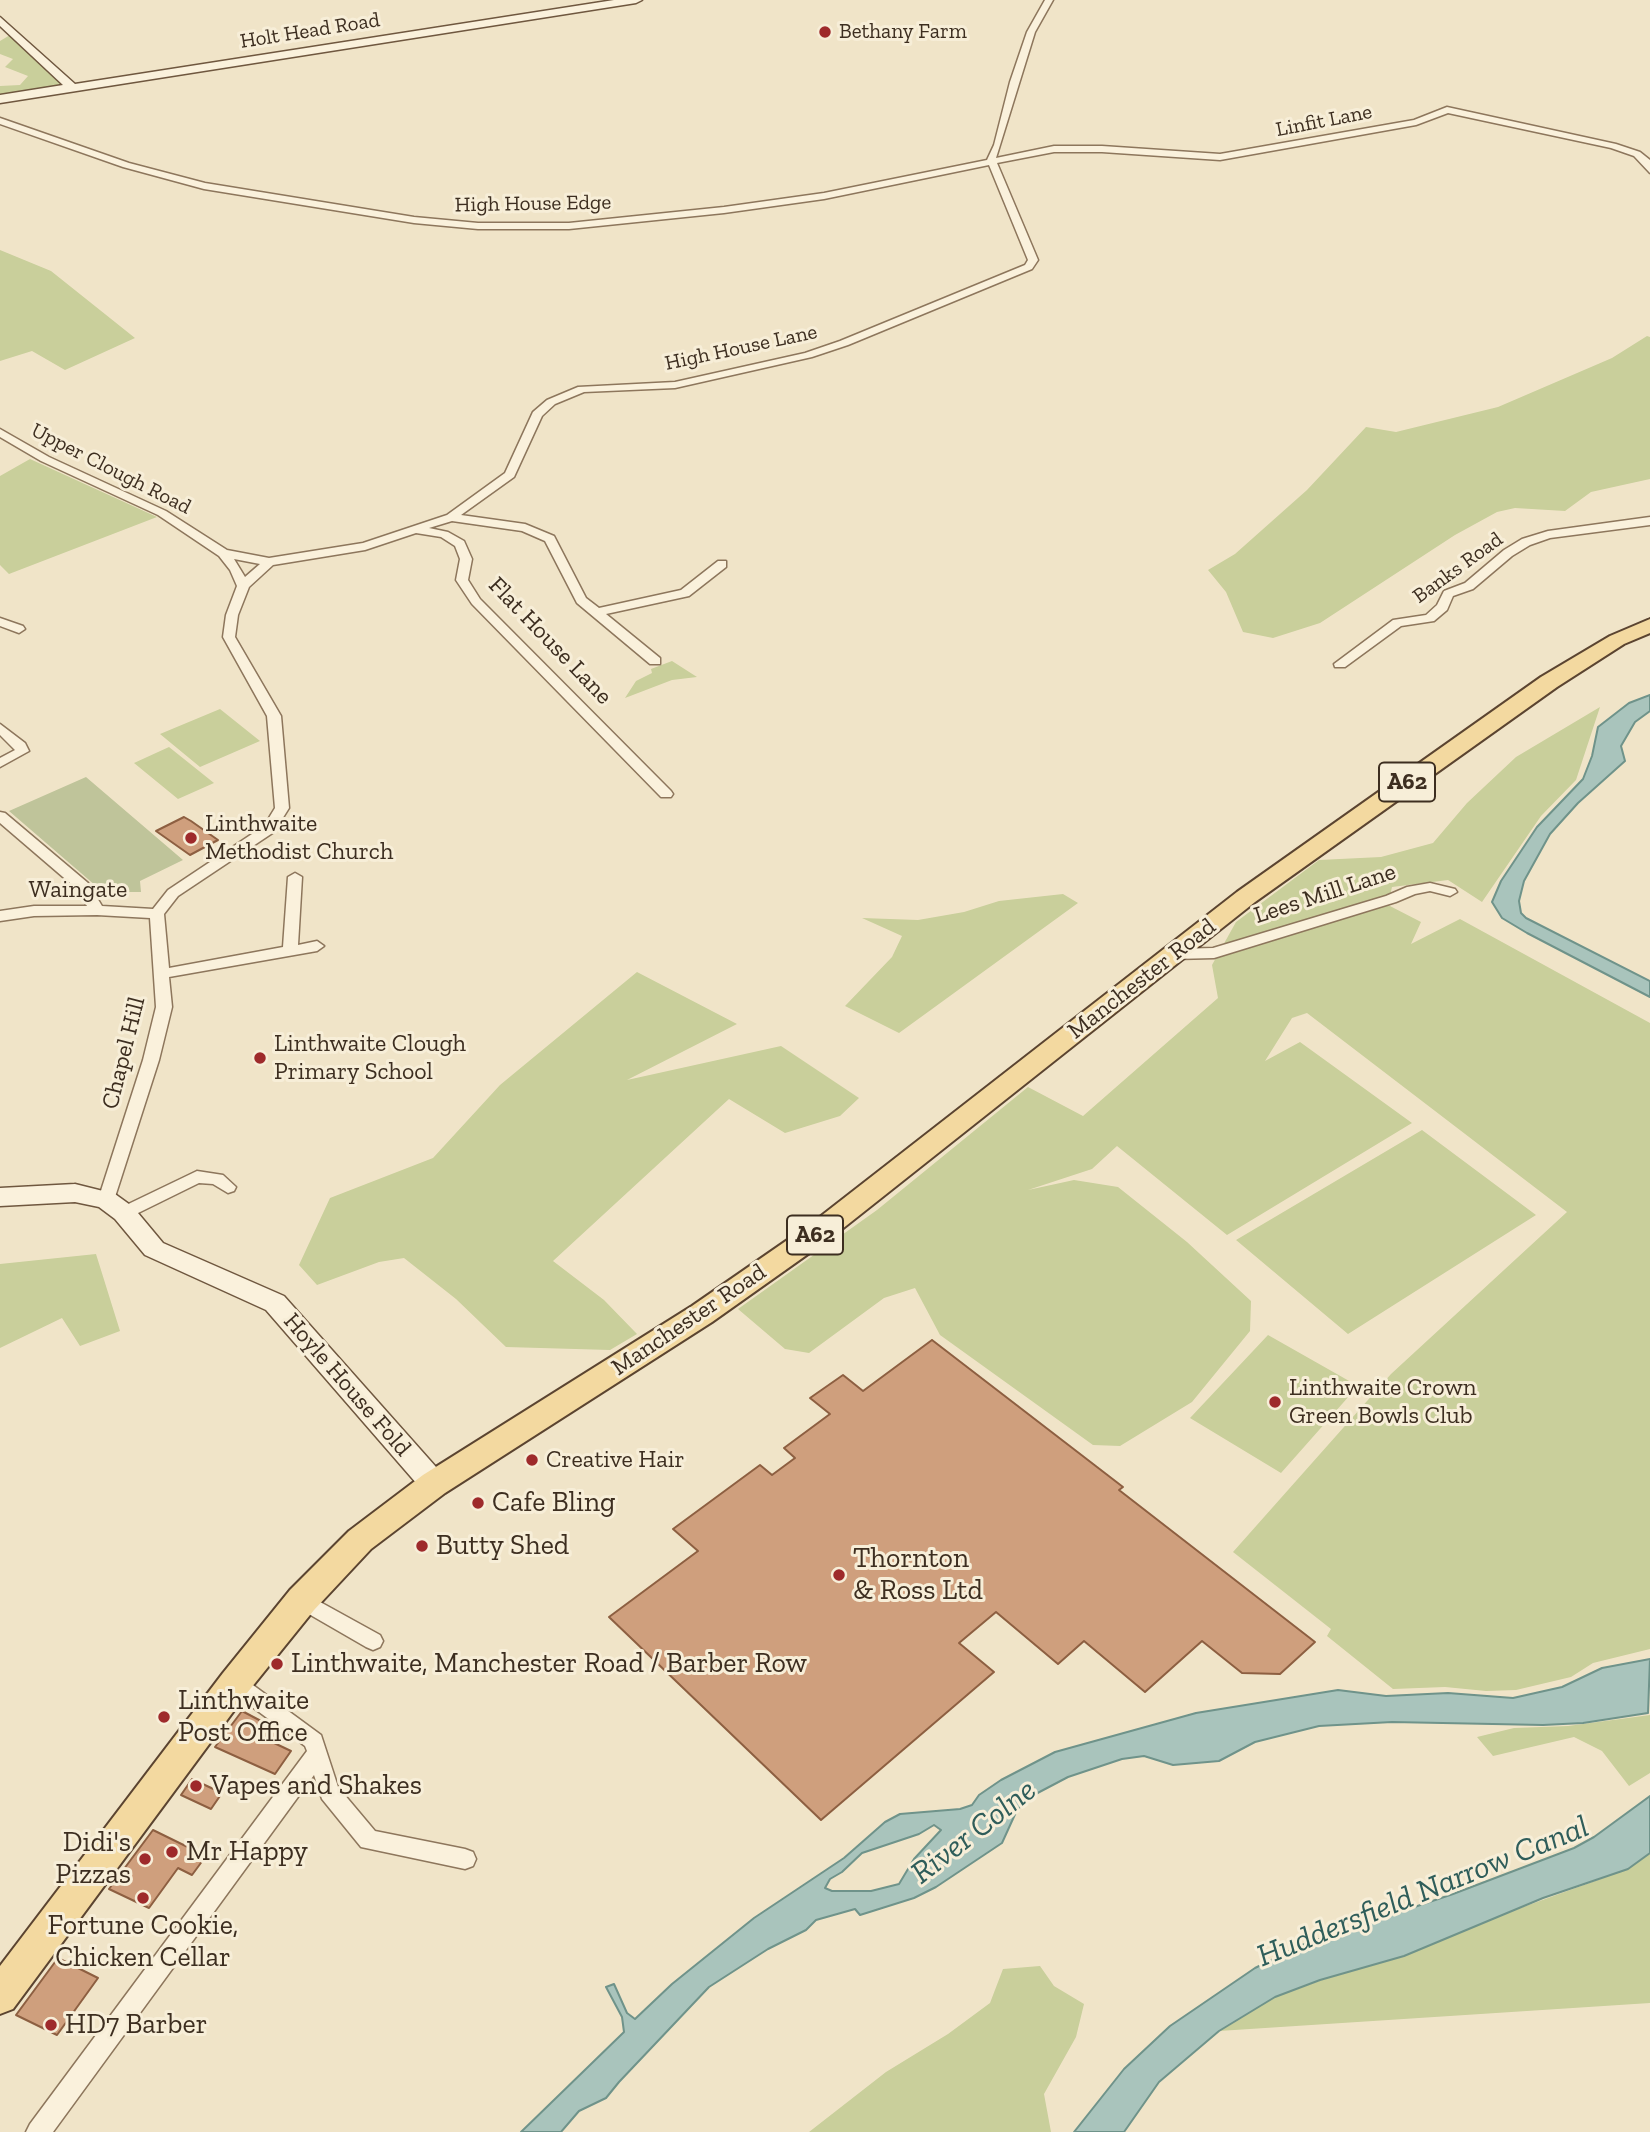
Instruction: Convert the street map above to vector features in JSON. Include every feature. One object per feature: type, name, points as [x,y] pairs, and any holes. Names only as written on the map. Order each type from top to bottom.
[{"type":"main road","name":"Manchester Road","points":[[0,1996],[235,1684],[302,1600],[360,1540],[434,1484],[702,1314],[822,1230],[1246,897],[1549,682],[1617,640],[1650,625]]},
{"type":"street","name":"Holt Head Road","points":[[0,99],[636,0]]},
{"type":"street","points":[[991,160],[998,145],[1014,82],[1031,33],[1049,0]]},
{"type":"street","points":[[0,20],[73,88]]},
{"type":"street","name":"Linfit Lane","points":[[991,160],[1054,149],[1102,149],[1191,158],[1220,157],[1416,122],[1447,110],[1613,146],[1637,154],[1648,163],[1650,170]]},
{"type":"street","name":"High House Edge","points":[[0,121],[126,165],[204,186],[414,220],[478,226],[569,226],[724,210],[824,196],[936,175],[991,160]]},
{"type":"street","name":"High House Lane","points":[[223,553],[269,562],[365,547],[417,530],[451,517],[510,475],[537,414],[551,402],[582,388],[675,385],[808,355],[855,339],[1030,267],[1033,260],[991,160]]},
{"type":"street","name":"Upper Clough Road","points":[[3,437],[162,513],[223,553],[236,569],[243,586]]},
{"type":"street","points":[[451,517],[525,528],[550,539],[581,600],[655,661]]},
{"type":"street","name":"Banks Road","points":[[1340,664],[1397,623],[1430,618],[1443,607],[1448,594],[1469,586],[1508,553],[1526,542],[1548,535],[1650,521]]},
{"type":"street","name":"Flat House Lane","points":[[417,530],[444,534],[460,544],[466,559],[462,580],[476,601],[666,794]]},
{"type":"street","points":[[157,914],[173,893],[269,829],[282,808],[274,716],[229,637],[232,615],[243,586],[269,562]]},
{"type":"street","points":[[594,613],[685,593],[722,564]]},
{"type":"street","points":[[0,622],[19,629]]},
{"type":"street","points":[[0,728],[22,751],[0,763]]},
{"type":"street","points":[[0,816],[83,886],[97,910]]},
{"type":"street","points":[[290,950],[295,877]]},
{"type":"street","name":"Lees Mill Lane","points":[[1174,954],[1214,953],[1391,899],[1412,890],[1430,887],[1450,892]]},
{"type":"street","name":"Waingate","points":[[0,916],[34,911],[97,910],[157,914]]},
{"type":"street","name":"Chapel Hill","points":[[115,1206],[164,1007],[157,914]]},
{"type":"street","points":[[162,974],[317,946]]},
{"type":"street","points":[[0,1197],[75,1193],[115,1206],[197,1177],[217,1179],[228,1187]]},
{"type":"street","name":"Hoyle House Fold","points":[[115,1206],[154,1248],[214,1278],[275,1303],[434,1484]]},
{"type":"street","points":[[302,1600],[373,1641]]},
{"type":"street","points":[[235,1684],[314,1741],[329,1792],[369,1840],[465,1859]]},
{"type":"street","points":[[38,2132],[316,1755]]},
{"type":"green space","points":[[10,35],[63,86],[0,96],[0,86],[20,85],[28,76],[5,67],[13,59],[0,54],[0,41]]},
{"type":"green space","points":[[0,250],[51,271],[135,338],[65,370],[32,351],[0,361]]},
{"type":"green space","points":[[1647,336],[1650,337],[1650,479],[1591,492],[1565,511],[1515,508],[1497,512],[1455,535],[1320,623],[1273,638],[1243,632],[1226,592],[1208,570],[1235,554],[1307,490],[1366,427],[1396,432],[1498,407],[1612,358]]},
{"type":"green space","points":[[30,459],[157,517],[9,574],[0,565],[0,476]]},
{"type":"green space","points":[[672,661],[697,677],[672,680],[625,698],[636,681],[652,673],[651,669]]},
{"type":"green space","points":[[1600,707],[1576,780],[1541,816],[1482,902],[1448,880],[1392,887],[1388,905],[1421,922],[1411,944],[1460,919],[1650,1023],[1650,1649],[1593,1663],[1571,1677],[1516,1690],[1486,1691],[1445,1687],[1393,1689],[1327,1636],[1331,1629],[1233,1552],[1391,1374],[1567,1212],[1307,1013],[1292,1018],[1265,1061],[1300,1042],[1412,1123],[1227,1235],[1117,1146],[1092,1169],[1028,1190],[1074,1180],[1118,1187],[1187,1242],[1251,1301],[1250,1331],[1192,1402],[1120,1446],[1093,1445],[940,1335],[915,1288],[884,1298],[809,1353],[785,1349],[738,1309],[877,1210],[1028,1087],[1083,1116],[1218,998],[1212,965],[1236,922],[1319,860],[1381,857],[1433,843],[1467,803],[1516,757]]},
{"type":"green space","points":[[220,709],[260,741],[200,767],[160,734]]},
{"type":"green space","points":[[169,747],[214,783],[178,799],[134,763]]},
{"type":"green space","points":[[86,777],[183,860],[140,881],[141,892],[103,892],[9,811]]},
{"type":"green space","points":[[1063,894],[1078,903],[899,1033],[845,1006],[892,957],[902,936],[862,918],[918,920],[964,912],[999,901]]},
{"type":"green space","points":[[637,972],[737,1024],[627,1080],[781,1046],[859,1098],[840,1116],[785,1133],[729,1099],[553,1261],[604,1300],[637,1334],[610,1350],[506,1347],[456,1299],[404,1258],[379,1262],[317,1285],[299,1265],[330,1198],[433,1158],[500,1085]]},
{"type":"green space","points":[[1422,1130],[1536,1215],[1348,1334],[1236,1240]]},
{"type":"green space","points":[[96,1254],[120,1331],[80,1346],[62,1318],[0,1348],[0,1264]]},
{"type":"green space","name":"Linthwaite Crown Green Bowls Club","points":[[1268,1335],[1358,1386],[1281,1473],[1190,1418]]},
{"type":"green space","points":[[1650,1715],[1650,1773],[1629,1786],[1602,1751],[1574,1737],[1493,1756],[1477,1737],[1514,1728],[1568,1726]]},
{"type":"green space","points":[[1650,1853],[1650,2003],[1219,2031],[1275,1997],[1628,1869]]},
{"type":"green space","points":[[1040,1966],[1054,1986],[1084,2004],[1076,2037],[1044,2094],[1051,2132],[809,2132],[886,2072],[948,2034],[990,2003],[1003,1969]]},
{"type":"water","points":[[1650,695],[1650,711],[1635,722],[1621,746],[1625,761],[1578,803],[1550,834],[1524,881],[1519,901],[1521,913],[1526,918],[1650,981],[1650,997],[1502,918],[1492,902],[1501,881],[1537,827],[1583,779],[1592,756],[1598,727],[1629,703]]},
{"type":"water","name":"River Colne","points":[[1650,1659],[1648,1713],[1583,1723],[1543,1725],[1392,1722],[1319,1726],[1255,1742],[1219,1761],[1173,1765],[1144,1756],[1122,1759],[1068,1777],[1030,1797],[1017,1810],[1002,1843],[936,1887],[914,1898],[860,1915],[855,1909],[816,1920],[806,1930],[768,1949],[709,1987],[606,2098],[579,2111],[561,2132],[521,2132],[624,2032],[622,2017],[606,1987],[614,1984],[627,2013],[635,2019],[672,1984],[754,1918],[844,1858],[885,1822],[900,1814],[960,1809],[972,1805],[979,1795],[1001,1780],[1055,1752],[1196,1713],[1338,1690],[1386,1696],[1448,1693],[1513,1698],[1562,1687],[1602,1668]],"holes":[[[934,1825],[941,1830],[914,1859],[899,1884],[871,1891],[832,1891],[825,1888],[830,1879],[842,1872],[862,1853],[919,1834]]]},
{"type":"water","points":[[1650,1796],[1650,1853],[1628,1869],[1543,1898],[1404,1956],[1320,1980],[1275,1997],[1219,2031],[1159,2082],[1124,2132],[1074,2132],[1124,2069],[1170,2026],[1255,1968],[1302,1945],[1453,1894],[1574,1848],[1594,1837]]},
{"type":"building","name":"Linthwaite Methodist Church","points":[[184,817],[218,840],[190,855],[156,831]]},
{"type":"building","name":"Thornton & Ross Ltd","points":[[932,1340],[1123,1487],[1119,1490],[1315,1642],[1280,1674],[1242,1673],[1202,1641],[1145,1692],[1084,1641],[1058,1664],[996,1612],[959,1643],[994,1672],[821,1820],[609,1617],[698,1551],[673,1529],[760,1465],[772,1475],[795,1458],[784,1448],[830,1414],[810,1398],[843,1375],[863,1391]]},
{"type":"building","points":[[242,1711],[280,1731],[272,1742],[291,1751],[275,1774],[215,1747]]},
{"type":"building","name":"Vapes and Shakes","points":[[192,1779],[222,1793],[211,1809],[181,1795]]},
{"type":"building","points":[[153,1830],[206,1856],[192,1875],[178,1868],[149,1908],[109,1889]]},
{"type":"building","points":[[58,1958],[98,1978],[57,2035],[16,2015]]},
{"type":"place","name":"Bethany Farm","points":[[825,32]]},
{"type":"place","name":"Linthwaite Methodist Church","points":[[191,838]]},
{"type":"place","name":"Linthwaite Clough Primary School","points":[[260,1058]]},
{"type":"place","name":"Linthwaite Crown Green Bowls Club","points":[[1275,1402]]},
{"type":"place","name":"Creative Hair","points":[[532,1460]]},
{"type":"place","name":"Cafe Bling","points":[[478,1503]]},
{"type":"place","name":"Butty Shed","points":[[422,1546]]},
{"type":"place","name":"Thornton & Ross Ltd","points":[[839,1575]]},
{"type":"place","name":"Linthwaite, Manchester Road / Barber Row","points":[[277,1664]]},
{"type":"place","name":"Linthwaite Post Office","points":[[164,1717]]},
{"type":"place","name":"Vapes and Shakes","points":[[196,1786]]},
{"type":"place","name":"Mr Happy","points":[[172,1852]]},
{"type":"place","name":"Didi's Pizzas","points":[[145,1859]]},
{"type":"place","name":"Fortune Cookie, Chicken Cellar","points":[[143,1898]]},
{"type":"place","name":"HD7 Barber","points":[[51,2025]]},
{"type":"water label","name":"Huddersfield Narrow Canal","points":[[1423,1892]]}]
